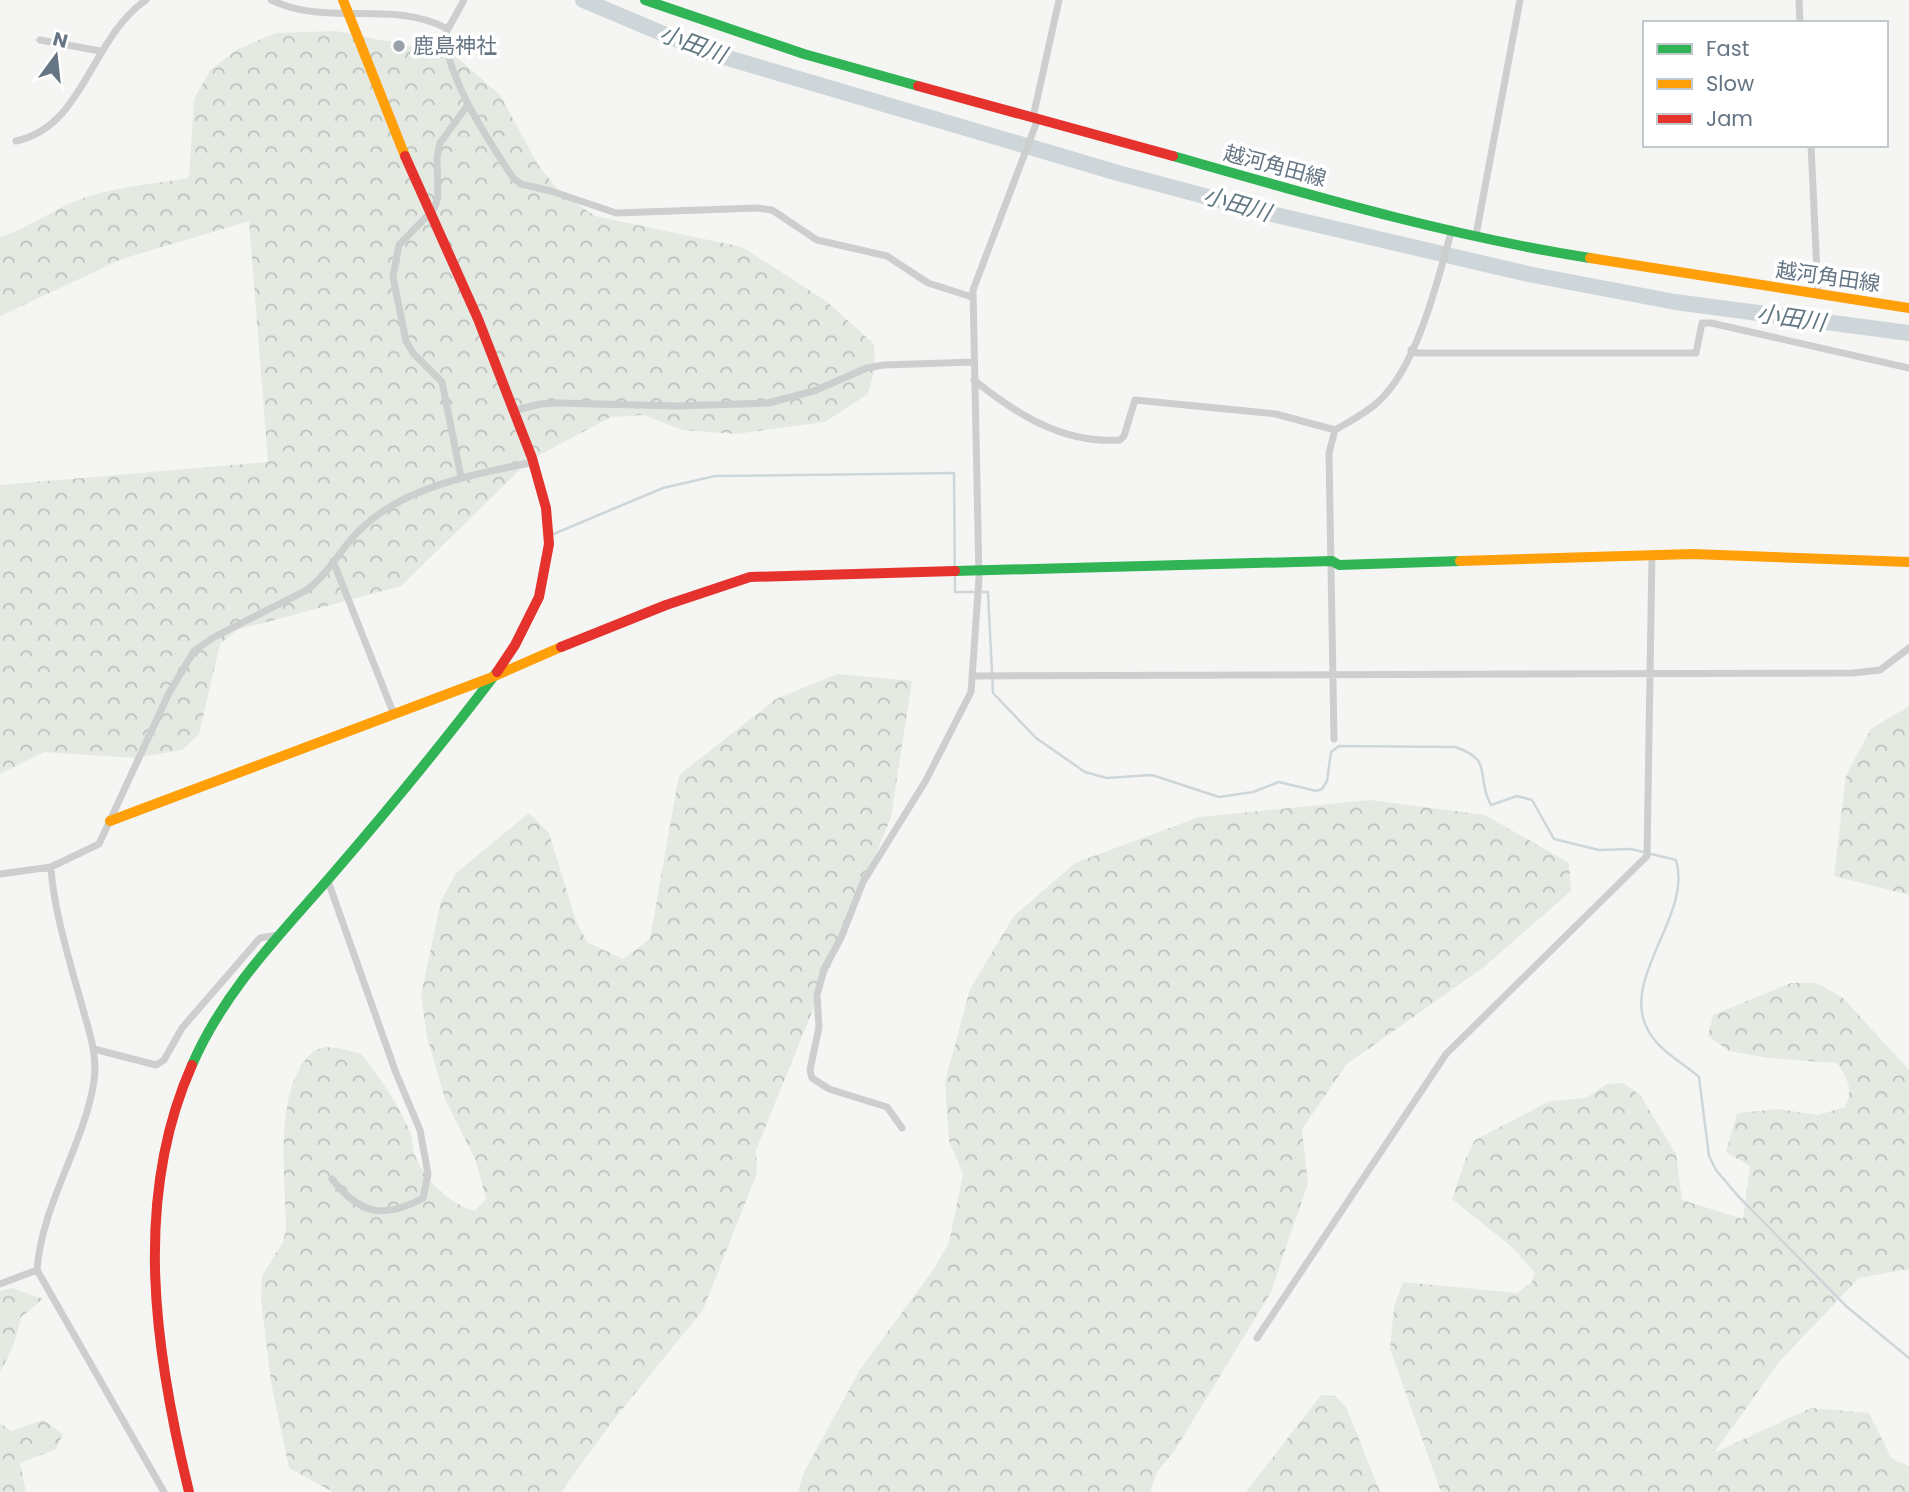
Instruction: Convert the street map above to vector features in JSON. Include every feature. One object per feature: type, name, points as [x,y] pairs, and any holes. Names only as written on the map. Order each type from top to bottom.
[{"type":"street","points":[[16,141],[46,128],[62,114],[73,101],[116,27],[146,0]]},
{"type":"street","points":[[271,0],[308,11],[344,3],[405,8],[434,18],[446,28]]},
{"type":"street","points":[[464,0],[446,28],[443,38],[451,69],[467,106],[513,178],[521,184],[571,197],[586,205],[616,213],[757,208],[772,210],[817,240],[887,256],[928,283],[972,298]]},
{"type":"street","name":"越河角田線","points":[[645,0],[804,54],[1331,201],[1553,253],[1909,308]]},
{"type":"street","points":[[902,1128],[887,1107],[828,1089],[812,1078],[810,1070],[819,1027],[817,995],[824,969],[841,938],[863,882],[936,763],[953,722],[969,702],[973,676],[977,570],[972,298],[1006,198],[1028,150],[1059,0]]},
{"type":"street","points":[[1476,234],[1520,0]]},
{"type":"street","points":[[1799,0],[1800,21]]},
{"type":"street","points":[[189,1492],[175,1441],[157,1317],[157,1234],[164,1152],[172,1111],[204,1035],[228,995],[328,881],[491,678],[517,644],[542,592],[549,521],[534,462],[475,311],[430,216],[344,3]]},
{"type":"street","points":[[40,40],[100,51]]},
{"type":"street","points":[[461,477],[442,382],[413,353],[406,341],[393,277],[399,245],[411,230],[430,216],[438,197],[437,156],[440,143],[467,106]]},
{"type":"street","points":[[1811,147],[1818,295]]},
{"type":"street","points":[[1334,739],[1329,453],[1335,430],[1380,400],[1398,378],[1435,292],[1452,229]]},
{"type":"street","points":[[1411,351],[1523,354],[1696,353],[1702,323],[1712,323],[1909,368]]},
{"type":"street","points":[[513,411],[540,404],[558,403],[676,406],[768,403],[805,394],[884,365],[974,362]]},
{"type":"street","points":[[974,380],[1015,412],[1040,425],[1073,435],[1110,441],[1120,440],[1124,436],[1135,400],[1276,414],[1335,430]]},
{"type":"street","points":[[0,874],[51,867],[95,848],[181,667],[194,651],[214,636],[307,590],[318,582],[333,561],[373,518],[399,503],[461,477],[534,462]]},
{"type":"street","points":[[110,821],[393,712],[491,678],[610,627],[750,577],[1332,561],[1339,565],[1415,564],[1692,554],[1909,562]]},
{"type":"street","points":[[1258,1338],[1446,1054],[1647,856],[1652,555]]},
{"type":"street","points":[[333,561],[393,712]]},
{"type":"street","points":[[973,676],[1853,673],[1880,670],[1909,648]]},
{"type":"street","points":[[51,867],[74,975],[94,1049],[94,1081],[52,1204],[37,1270],[164,1492]]},
{"type":"street","points":[[328,881],[396,1073],[420,1130],[428,1174],[423,1198],[386,1213],[368,1209],[352,1200],[332,1179]]},
{"type":"street","points":[[94,1049],[156,1065],[164,1060],[182,1028],[260,937],[278,935]]},
{"type":"street","points":[[0,1284],[37,1270]]},
{"type":"green space","points":[[336,31],[454,55],[500,95],[538,165],[562,194],[595,216],[742,247],[826,301],[874,344],[875,368],[868,394],[825,422],[736,434],[683,430],[643,415],[611,417],[530,460],[401,586],[237,630],[220,644],[199,734],[182,750],[136,758],[44,752],[0,774],[0,485],[268,462],[249,221],[122,259],[0,316],[0,237],[68,204],[91,196],[132,186],[189,178],[194,99],[210,70],[238,49],[276,33]]},
{"type":"green space","points":[[837,674],[912,681],[891,817],[756,1150],[757,1173],[703,1310],[611,1423],[561,1492],[333,1492],[289,1468],[271,1382],[261,1300],[262,1276],[283,1242],[286,1230],[286,1111],[291,1087],[300,1067],[318,1049],[337,1048],[361,1054],[400,1111],[411,1135],[414,1153],[424,1172],[446,1196],[475,1211],[486,1199],[476,1161],[445,1099],[427,1037],[421,995],[441,901],[456,873],[529,813],[549,833],[576,921],[587,942],[623,959],[650,939],[679,775],[776,699]]},
{"type":"green space","points":[[1909,706],[1909,895],[1834,876],[1846,775],[1871,729]]},
{"type":"green space","points":[[1370,800],[1485,815],[1569,863],[1571,891],[1484,967],[1347,1064],[1302,1129],[1308,1183],[1271,1292],[1175,1450],[1157,1472],[1150,1492],[798,1492],[804,1472],[861,1368],[931,1273],[949,1243],[963,1174],[949,1141],[945,1082],[970,989],[1014,916],[1075,863],[1199,817]]},
{"type":"green space","points":[[1791,983],[1816,983],[1842,997],[1909,1070],[1909,1269],[1859,1278],[1779,1362],[1714,1453],[1811,1408],[1869,1413],[1892,1459],[1909,1466],[1909,1492],[1441,1492],[1390,1349],[1394,1307],[1403,1282],[1517,1293],[1532,1282],[1535,1273],[1512,1247],[1452,1199],[1475,1140],[1550,1101],[1586,1098],[1607,1084],[1623,1083],[1640,1095],[1676,1154],[1682,1200],[1743,1219],[1750,1166],[1726,1152],[1737,1113],[1778,1109],[1818,1115],[1845,1107],[1848,1100],[1849,1089],[1837,1063],[1768,1058],[1729,1051],[1708,1036],[1713,1015]]},
{"type":"green space","points":[[12,1288],[43,1299],[21,1317],[14,1344],[0,1373],[0,1291]]},
{"type":"green space","points":[[1321,1395],[1336,1396],[1347,1409],[1380,1492],[1246,1492]]},
{"type":"green space","points":[[43,1420],[63,1434],[56,1449],[20,1463],[26,1492],[0,1492],[0,1423],[11,1431]]},
{"type":"waterway","name":"小田川","points":[[583,0],[704,51],[1118,173],[1276,215],[1528,274],[1675,302],[1909,333]]},
{"type":"waterway","points":[[551,535],[663,488],[715,476],[954,473],[955,592],[988,592],[993,693],[1036,738],[1085,772],[1107,778],[1152,775],[1219,797],[1253,792],[1279,782],[1316,791],[1322,789],[1327,781],[1331,752],[1339,746],[1455,747],[1467,752],[1480,764],[1486,795],[1491,805],[1517,796],[1532,800],[1554,839],[1599,850],[1631,849],[1676,860],[1678,881],[1675,903],[1643,990],[1642,1010],[1648,1030],[1664,1050],[1699,1077],[1709,1156],[1716,1170],[1846,1306],[1909,1358]]},
{"type":"traffic: fast","points":[[645,0],[804,54],[918,86]]},
{"type":"traffic: fast","points":[[1173,156],[1432,226],[1590,258]]},
{"type":"traffic: fast","points":[[955,571],[1332,561],[1339,565],[1460,561]]},
{"type":"traffic: fast","points":[[192,1065],[205,1038],[236,988],[395,801],[497,672]]},
{"type":"traffic: slow","points":[[343,0],[405,156]]},
{"type":"traffic: slow","points":[[1590,258],[1909,308]]},
{"type":"traffic: slow","points":[[1460,561],[1692,554],[1909,562]]},
{"type":"traffic: slow","points":[[110,821],[490,678],[561,647]]},
{"type":"traffic: jam","points":[[918,86],[1173,156]]},
{"type":"traffic: jam","points":[[405,156],[478,319],[532,458],[546,508],[549,544],[539,597],[515,645],[497,672]]},
{"type":"traffic: jam","points":[[561,647],[666,605],[750,577],[955,571]]},
{"type":"traffic: jam","points":[[189,1492],[167,1386],[155,1277],[161,1169],[173,1116],[192,1065]]},
{"type":"place","name":"鹿島神社","points":[[399,46]]}]
